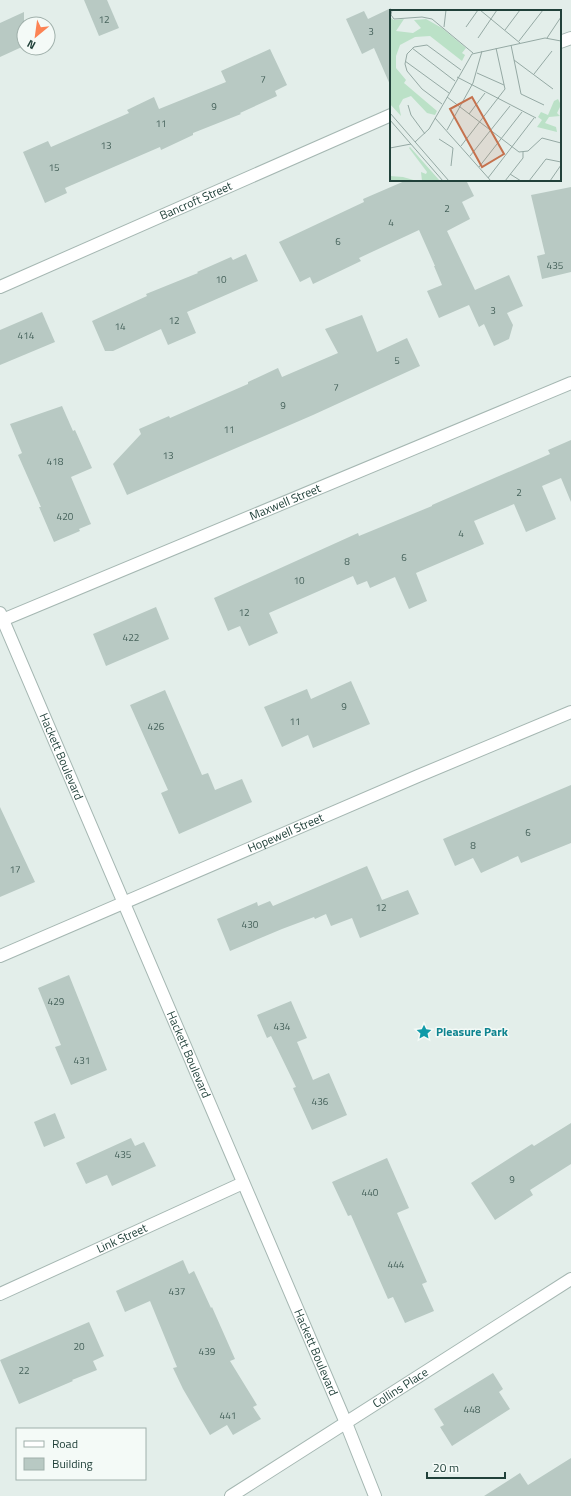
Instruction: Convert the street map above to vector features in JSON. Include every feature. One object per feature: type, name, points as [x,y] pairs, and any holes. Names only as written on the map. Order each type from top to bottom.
[{"type":"street","points":[[561,42],[571,38]]},
{"type":"street","name":"Bancroft Street","points":[[0,287],[390,115]]},
{"type":"street","name":"Maxwell Street","points":[[1,618],[571,382]]},
{"type":"street","name":"Hackett Boulevard","points":[[1,618],[346,1423],[375,1496]]},
{"type":"street","name":"Hopewell Street","points":[[0,956],[418,776],[571,712]]},
{"type":"street","name":"Link Street","points":[[0,1294],[243,1183]]},
{"type":"street","name":"Collins Place","points":[[231,1496],[571,1279]]},
{"type":"building","points":[[84,0],[107,0],[119,28],[99,36]]},
{"type":"building","points":[[391,8],[390,85],[374,48],[362,54],[346,19],[364,11],[368,19]]},
{"type":"building","points":[[24,12],[24,16],[16,16],[16,50],[0,57],[0,23]]},
{"type":"building","points":[[270,49],[287,85],[275,91],[277,96],[240,113],[241,114],[193,133],[193,135],[161,150],[160,147],[65,188],[67,193],[45,203],[23,152],[48,141],[51,147],[129,113],[127,110],[154,97],[159,109],[226,82],[221,71]]},
{"type":"building","points":[[405,181],[466,181],[474,196],[462,202],[470,219],[447,231],[475,290],[509,275],[523,306],[507,313],[513,325],[509,339],[494,346],[484,324],[479,327],[469,305],[439,318],[427,291],[442,285],[419,230],[359,258],[361,261],[313,284],[310,277],[300,282],[279,242],[364,202],[363,199]]},
{"type":"building","points":[[571,187],[571,272],[542,279],[537,256],[545,254],[531,195]]},
{"type":"building","points":[[246,254],[258,281],[187,312],[196,333],[168,345],[161,329],[113,351],[105,351],[92,321],[147,296],[146,294],[198,273],[197,272],[231,257],[233,260]]},
{"type":"building","points":[[42,312],[55,342],[0,365],[0,330]]},
{"type":"building","points":[[362,315],[377,352],[407,338],[420,366],[313,415],[127,495],[113,464],[141,434],[139,429],[169,416],[170,418],[248,384],[248,382],[278,368],[282,377],[338,353],[325,329]]},
{"type":"building","points":[[62,406],[73,431],[75,430],[92,468],[71,477],[91,524],[79,529],[80,531],[54,542],[39,507],[41,507],[18,455],[22,453],[10,424]]},
{"type":"building","points":[[571,440],[571,502],[561,478],[542,486],[556,519],[526,532],[514,504],[474,521],[484,544],[416,573],[427,601],[409,609],[395,577],[370,588],[367,581],[357,585],[353,576],[269,613],[278,633],[249,646],[240,626],[228,631],[214,598],[358,533],[359,536],[432,506],[550,454],[548,450]]},
{"type":"building","points":[[156,607],[169,639],[106,666],[93,634]]},
{"type":"building","points":[[351,681],[370,724],[313,748],[308,735],[282,747],[264,707],[307,689],[311,699]]},
{"type":"building","points":[[165,690],[202,775],[208,773],[215,790],[242,779],[252,802],[179,834],[161,793],[168,790],[130,705]]},
{"type":"building","points":[[571,785],[571,843],[521,863],[518,856],[481,873],[473,858],[455,866],[443,839]]},
{"type":"building","points":[[0,807],[35,882],[0,897]]},
{"type":"building","points":[[367,866],[382,900],[408,890],[419,914],[360,938],[352,918],[331,926],[326,914],[282,929],[230,951],[217,919],[257,902],[258,906],[270,901],[273,906]]},
{"type":"building","points":[[69,975],[107,1070],[71,1085],[55,1047],[61,1045],[38,988]]},
{"type":"building","points":[[291,1001],[307,1038],[297,1042],[313,1080],[329,1073],[347,1115],[312,1130],[293,1088],[296,1087],[271,1036],[267,1038],[257,1015]]},
{"type":"building","points":[[55,1113],[65,1138],[44,1147],[34,1122]]},
{"type":"building","points":[[571,1123],[571,1164],[530,1190],[533,1195],[495,1220],[471,1183],[532,1144],[534,1146]]},
{"type":"building","points":[[131,1138],[135,1146],[144,1142],[156,1166],[112,1186],[107,1175],[86,1184],[76,1163]]},
{"type":"building","points":[[387,1158],[409,1208],[397,1213],[427,1282],[422,1284],[434,1311],[405,1323],[393,1297],[388,1299],[351,1215],[348,1216],[332,1182]]},
{"type":"building","points":[[183,1260],[189,1274],[194,1271],[211,1308],[212,1307],[235,1359],[230,1361],[257,1405],[253,1407],[261,1419],[233,1435],[227,1425],[210,1435],[183,1389],[173,1368],[177,1367],[150,1301],[125,1312],[116,1291]]},
{"type":"building","points":[[89,1322],[104,1356],[93,1361],[97,1370],[19,1404],[0,1360]]},
{"type":"building","points":[[493,1373],[503,1389],[499,1392],[510,1409],[452,1446],[440,1427],[444,1425],[434,1409]]},
{"type":"building","points":[[571,1458],[571,1496],[484,1496],[520,1473],[528,1485]]},
{"type":"place","name":"Pleasure Park","points":[[424,1032]]}]
